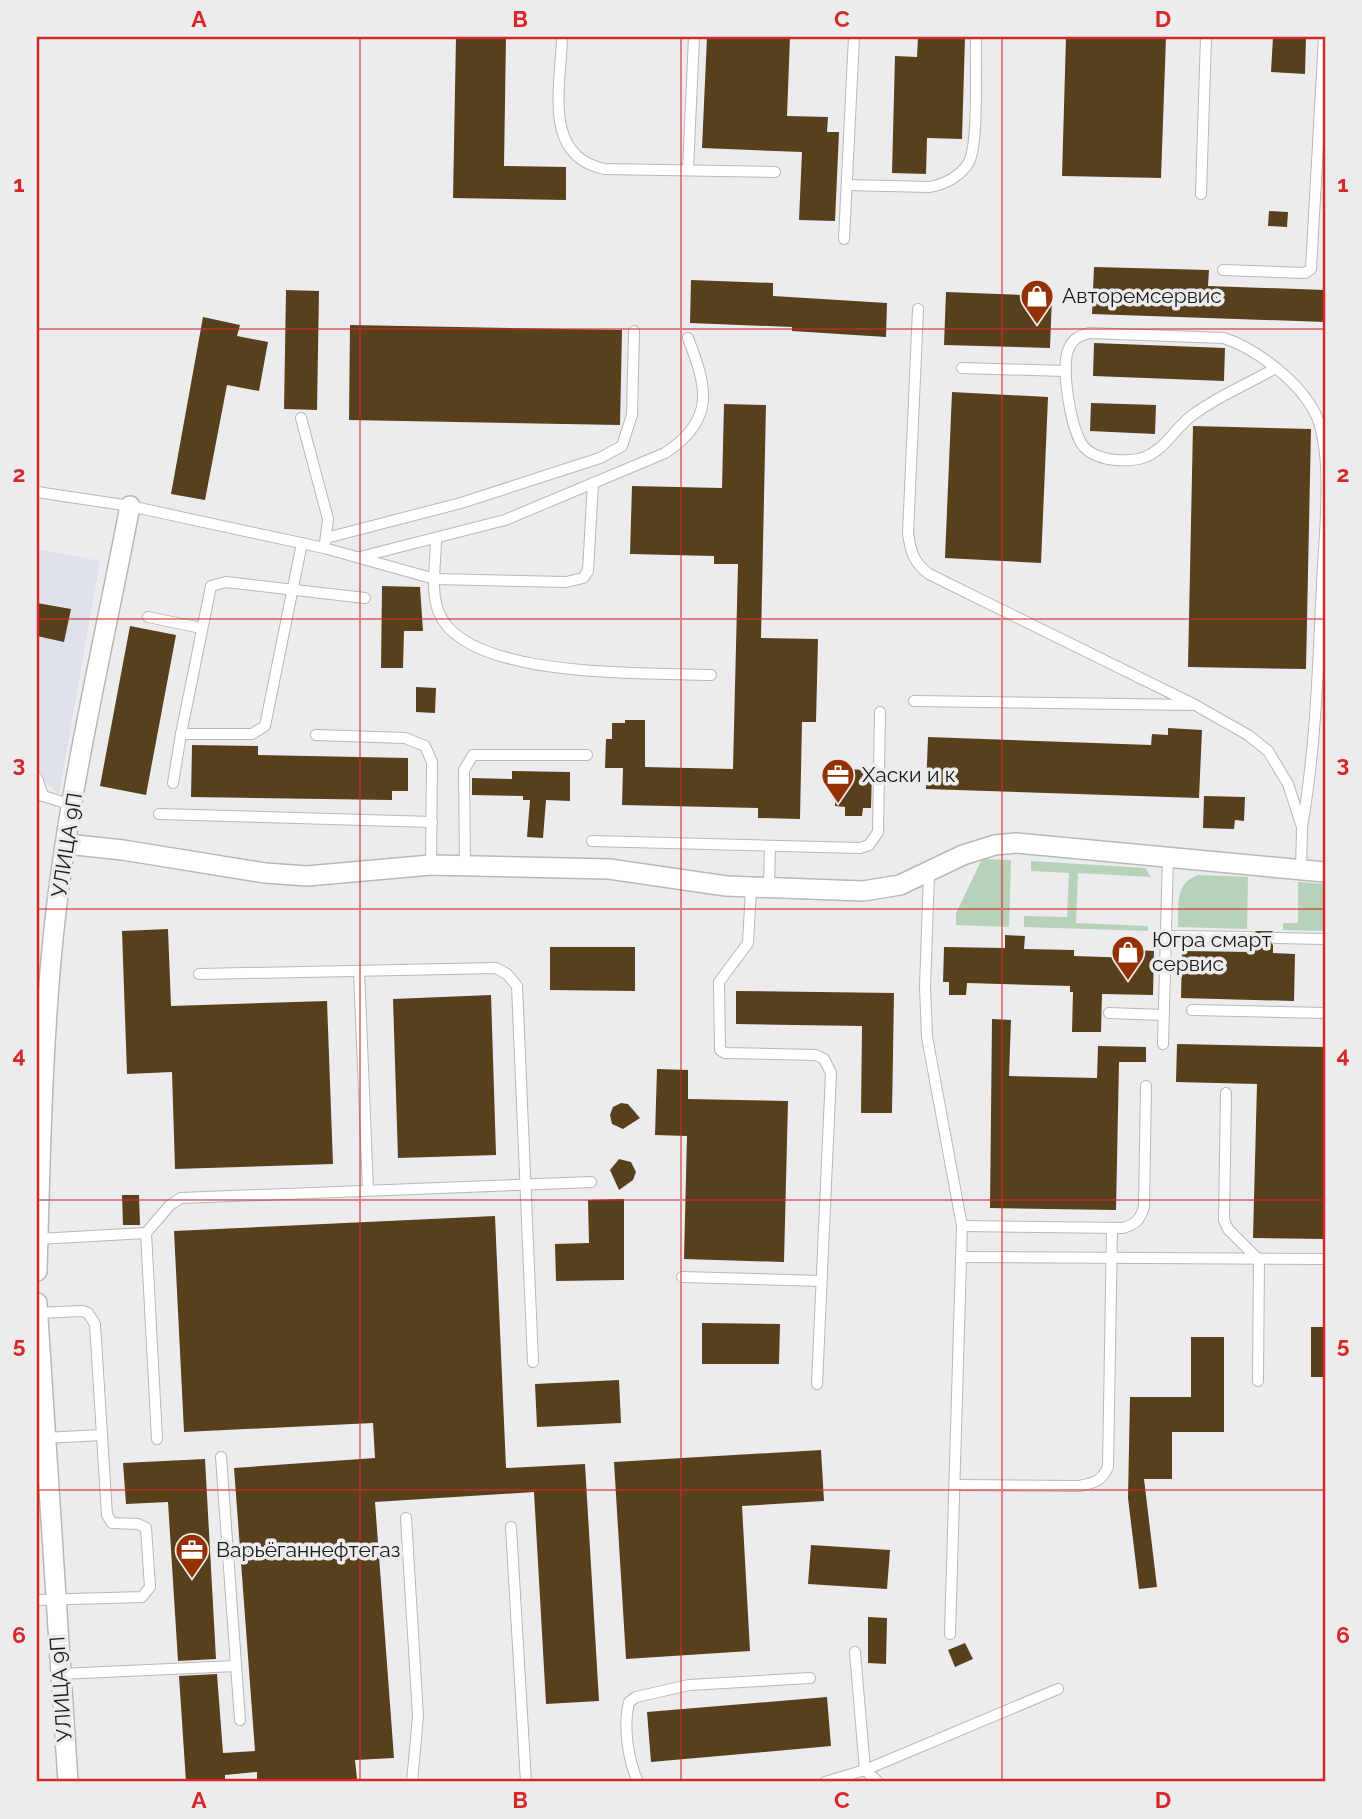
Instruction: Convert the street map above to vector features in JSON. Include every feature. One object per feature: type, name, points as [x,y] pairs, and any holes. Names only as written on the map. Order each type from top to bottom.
[{"type":"street","name":"УЛИЦА 9П","points":[[37,1271],[44,947],[131,506]]},
{"type":"street","points":[[66,844],[123,850],[265,873],[307,876],[431,865],[609,869],[760,888],[881,890],[929,873],[963,855],[995,845],[1016,843],[1325,872]]},
{"type":"street","name":"УЛИЦА 9П","points":[[37,1303],[44,1438],[46,1600],[60,1674],[68,1782]]},
{"type":"lane","points":[[562,37],[560,123],[563,140],[572,155],[586,166],[604,169],[775,172]]},
{"type":"lane","points":[[688,170],[694,37]]},
{"type":"lane","points":[[844,239],[854,37]]},
{"type":"lane","points":[[847,185],[929,187],[942,185],[961,172],[972,151],[976,37]]},
{"type":"lane","points":[[1201,194],[1206,37]]},
{"type":"lane","points":[[1223,270],[1306,273],[1313,263],[1321,210],[1325,37]]},
{"type":"lane","points":[[918,309],[908,534],[910,552],[916,565],[929,574],[1195,705],[1248,735],[1268,751],[1288,784],[1302,827]]},
{"type":"lane","points":[[37,492],[131,506],[302,543],[325,543],[600,458],[622,446],[632,415],[634,331]]},
{"type":"lane","points":[[1274,369],[1194,414],[1160,448],[1146,457],[1130,460],[1094,455],[1083,446],[1077,433],[1065,371],[1069,348],[1076,337],[1089,333],[1224,338],[1237,342],[1274,369],[1307,401],[1316,415],[1324,449],[1324,536],[1313,761],[1302,827],[1301,870]]},
{"type":"lane","points":[[360,557],[505,520],[665,453],[688,436],[696,423],[705,392],[703,375],[688,338]]},
{"type":"lane","points":[[962,368],[1065,371]]},
{"type":"lane","points":[[301,418],[328,519],[325,543]]},
{"type":"lane","points":[[325,543],[360,557],[435,579],[566,582],[583,578],[590,561],[593,483]]},
{"type":"lane","points":[[436,539],[435,579],[440,616],[454,634],[475,648],[529,664],[556,668],[711,675]]},
{"type":"lane","points":[[181,734],[252,734],[265,726],[302,543]]},
{"type":"lane","points":[[173,783],[208,592],[216,584],[365,598]]},
{"type":"lane","points":[[148,617],[201,628]]},
{"type":"lane","points":[[914,701],[1195,705]]},
{"type":"lane","points":[[592,841],[860,848],[875,839],[878,832],[880,712]]},
{"type":"lane","points":[[316,735],[405,738],[425,746],[432,762],[431,865]]},
{"type":"lane","points":[[465,866],[464,770],[473,755],[587,755]]},
{"type":"lane","points":[[37,778],[40,795],[72,805]]},
{"type":"lane","points":[[159,814],[432,822]]},
{"type":"lane","points":[[770,846],[748,943],[719,982],[719,1044],[725,1053],[816,1055],[829,1066],[817,1384]]},
{"type":"lane","points":[[1163,1044],[1168,856]]},
{"type":"lane","points":[[929,873],[925,987],[927,1037],[962,1226],[950,1634]]},
{"type":"lane","points":[[1166,936],[1251,937]]},
{"type":"lane","points":[[1275,938],[1325,939]]},
{"type":"lane","points":[[199,974],[496,968],[507,974],[517,986],[533,1362]]},
{"type":"lane","points":[[359,971],[368,1190]]},
{"type":"lane","points":[[1192,1010],[1325,1013]]},
{"type":"lane","points":[[1109,1013],[1164,1015]]},
{"type":"lane","points":[[962,1226],[1112,1228],[1134,1225],[1144,1207],[1146,1086]]},
{"type":"lane","points":[[1226,1093],[1224,1220],[1228,1229],[1259,1260],[1258,1381]]},
{"type":"lane","points":[[157,1438],[146,1233],[170,1205],[181,1198],[591,1182]]},
{"type":"lane","points":[[955,1485],[1079,1486],[1093,1483],[1103,1477],[1108,1466],[1112,1228]]},
{"type":"lane","points":[[38,1239],[146,1233]]},
{"type":"lane","points":[[962,1257],[1325,1259]]},
{"type":"lane","points":[[682,1277],[821,1281]]},
{"type":"lane","points":[[37,1313],[82,1311],[92,1317],[107,1515],[112,1523],[138,1524],[146,1528],[149,1591],[142,1597],[46,1600]]},
{"type":"lane","points":[[44,1438],[102,1435]]},
{"type":"lane","points":[[221,1457],[240,1720]]},
{"type":"lane","points":[[406,1518],[418,1716],[412,1782]]},
{"type":"lane","points":[[511,1527],[526,1782]]},
{"type":"lane","points":[[855,1652],[865,1770],[878,1782]]},
{"type":"lane","points":[[60,1674],[236,1666]]},
{"type":"lane","points":[[638,1782],[630,1756],[629,1702],[668,1687],[810,1678]]},
{"type":"lane","points":[[825,1782],[865,1770],[1058,1689]]},
{"type":"shaded area","points":[[37,549],[100,561],[59,794],[44,780],[37,783]]},
{"type":"green space","points":[[982,859],[1011,860],[1009,927],[956,925],[956,913]]},
{"type":"green space","points":[[1031,861],[1145,868],[1151,877],[1078,873],[1076,923],[1148,926],[1148,931],[1024,927],[1024,916],[1067,917],[1069,873],[1031,871]]},
{"type":"green space","points":[[1198,875],[1248,877],[1247,929],[1178,927],[1181,889]]},
{"type":"green space","points":[[1298,882],[1325,884],[1325,931],[1283,930],[1283,923],[1298,923]]},
{"type":"building","points":[[456,37],[506,37],[504,166],[566,167],[566,200],[453,198]]},
{"type":"building","points":[[707,37],[790,37],[787,116],[828,117],[827,132],[839,132],[835,221],[799,220],[802,152],[702,148]]},
{"type":"building","points":[[918,37],[965,37],[962,139],[927,138],[926,174],[892,173],[895,56],[917,57]]},
{"type":"building","points":[[1066,37],[1166,37],[1161,178],[1062,176]]},
{"type":"building","points":[[1273,37],[1306,37],[1305,74],[1271,72]]},
{"type":"building","points":[[1269,211],[1288,212],[1287,227],[1268,226]]},
{"type":"building","points":[[1094,267],[1209,270],[1208,286],[1325,290],[1325,322],[1092,314]]},
{"type":"building","points":[[691,280],[773,283],[773,296],[887,303],[886,337],[792,331],[792,327],[690,323]]},
{"type":"building","points":[[286,290],[319,291],[317,410],[284,409]]},
{"type":"building","points":[[946,292],[1052,296],[1050,348],[944,345]]},
{"type":"building","points":[[203,317],[240,325],[237,336],[268,342],[259,391],[227,385],[205,500],[171,494]]},
{"type":"building","points":[[350,325],[622,330],[620,425],[349,420]]},
{"type":"building","points":[[1094,343],[1225,348],[1224,381],[1093,376]]},
{"type":"building","points":[[952,392],[1048,397],[1041,563],[945,558]]},
{"type":"building","points":[[1091,403],[1156,405],[1155,434],[1090,431]]},
{"type":"building","points":[[724,404],[766,405],[761,638],[818,639],[816,722],[802,722],[800,819],[758,818],[758,808],[622,805],[623,768],[605,768],[606,739],[612,739],[612,723],[645,720],[645,767],[733,769],[738,564],[714,564],[714,556],[630,554],[632,486],[722,488]]},
{"type":"building","points":[[1193,426],[1311,429],[1306,669],[1188,667]]},
{"type":"building","points":[[382,586],[420,587],[423,631],[404,631],[403,668],[381,668]]},
{"type":"building","points":[[37,603],[71,609],[64,642],[37,636]]},
{"type":"building","points":[[130,626],[176,635],[146,795],[100,786]]},
{"type":"building","points":[[416,687],[436,688],[435,713],[416,712]]},
{"type":"building","points":[[1168,728],[1202,730],[1199,798],[926,789],[928,737],[1151,745],[1152,734],[1168,735]]},
{"type":"building","points":[[192,745],[258,746],[258,755],[408,758],[408,791],[392,791],[392,800],[191,797]]},
{"type":"building","points":[[837,769],[872,770],[871,808],[863,808],[862,816],[845,816],[845,807],[835,806]]},
{"type":"building","points":[[512,771],[570,772],[570,801],[546,800],[543,838],[527,837],[530,800],[523,800],[523,796],[472,795],[472,778],[512,779]]},
{"type":"building","points":[[1204,796],[1245,797],[1244,821],[1235,820],[1234,829],[1203,828]]},
{"type":"building","points":[[168,929],[171,1006],[327,1001],[333,1164],[175,1169],[172,1072],[127,1074],[122,931]]},
{"type":"building","points":[[1255,931],[1273,931],[1268,939],[1273,945],[1273,953],[1295,954],[1294,1001],[1181,998],[1182,951],[1253,952],[1253,944],[1258,938]]},
{"type":"building","points":[[1005,935],[1025,936],[1024,949],[1074,950],[1074,956],[1135,958],[1135,950],[1154,951],[1153,995],[1102,994],[1101,1032],[1072,1032],[1073,992],[1070,992],[1070,986],[967,983],[966,995],[949,995],[949,982],[943,982],[944,947],[1005,948]]},
{"type":"building","points":[[550,947],[635,947],[635,991],[550,990]]},
{"type":"building","points":[[736,991],[894,993],[892,1113],[861,1113],[862,1026],[736,1024]]},
{"type":"building","points":[[491,995],[496,1155],[398,1158],[393,999]]},
{"type":"building","points":[[992,1019],[1011,1020],[1009,1076],[1097,1078],[1098,1046],[1146,1047],[1146,1062],[1119,1062],[1116,1210],[990,1208]]},
{"type":"building","points":[[1177,1044],[1325,1047],[1325,1239],[1253,1238],[1257,1084],[1176,1082]]},
{"type":"building","points":[[657,1069],[688,1070],[688,1099],[788,1101],[784,1262],[684,1259],[687,1136],[655,1135]]},
{"type":"building","points":[[621,1103],[628,1104],[640,1118],[623,1129],[612,1124],[610,1115],[613,1107]]},
{"type":"building","points":[[619,1159],[631,1162],[636,1172],[633,1180],[619,1190],[610,1170]]},
{"type":"building","points":[[122,1195],[139,1195],[140,1225],[123,1225]]},
{"type":"building","points":[[624,1199],[624,1280],[556,1281],[555,1244],[589,1243],[588,1200]]},
{"type":"building","points":[[495,1216],[506,1468],[585,1464],[599,1701],[546,1704],[534,1492],[375,1502],[394,1758],[355,1760],[357,1779],[257,1782],[257,1772],[225,1775],[225,1782],[186,1782],[179,1676],[217,1674],[223,1753],[255,1751],[234,1468],[375,1458],[373,1423],[184,1432],[174,1231]]},
{"type":"building","points":[[702,1323],[780,1324],[779,1364],[702,1364]]},
{"type":"building","points":[[1311,1327],[1325,1327],[1325,1377],[1311,1377]]},
{"type":"building","points":[[1191,1337],[1224,1337],[1224,1432],[1172,1432],[1172,1479],[1144,1479],[1157,1587],[1139,1589],[1128,1498],[1130,1397],[1191,1397]]},
{"type":"building","points":[[619,1380],[621,1423],[537,1427],[535,1384]]},
{"type":"building","points":[[821,1450],[824,1501],[742,1506],[750,1651],[626,1659],[614,1462]]},
{"type":"building","name":"Варьёганнефтегаз","points":[[205,1459],[216,1659],[178,1661],[168,1502],[126,1504],[123,1463]]},
{"type":"building","points":[[811,1545],[890,1550],[887,1589],[808,1584]]},
{"type":"building","points":[[868,1617],[887,1618],[886,1664],[868,1663]]},
{"type":"building","points":[[965,1643],[973,1659],[955,1667],[948,1650]]},
{"type":"building","points":[[827,1697],[831,1746],[651,1762],[647,1712]]},
{"type":"place","name":"Авторемсервис","points":[[1037,326]]},
{"type":"place","name":"Хаски и к","points":[[838,805]]},
{"type":"place","name":"Югра смарт сервис","points":[[1128,982]]},
{"type":"place","name":"Варьёганнефтегаз","points":[[192,1580]]}]
